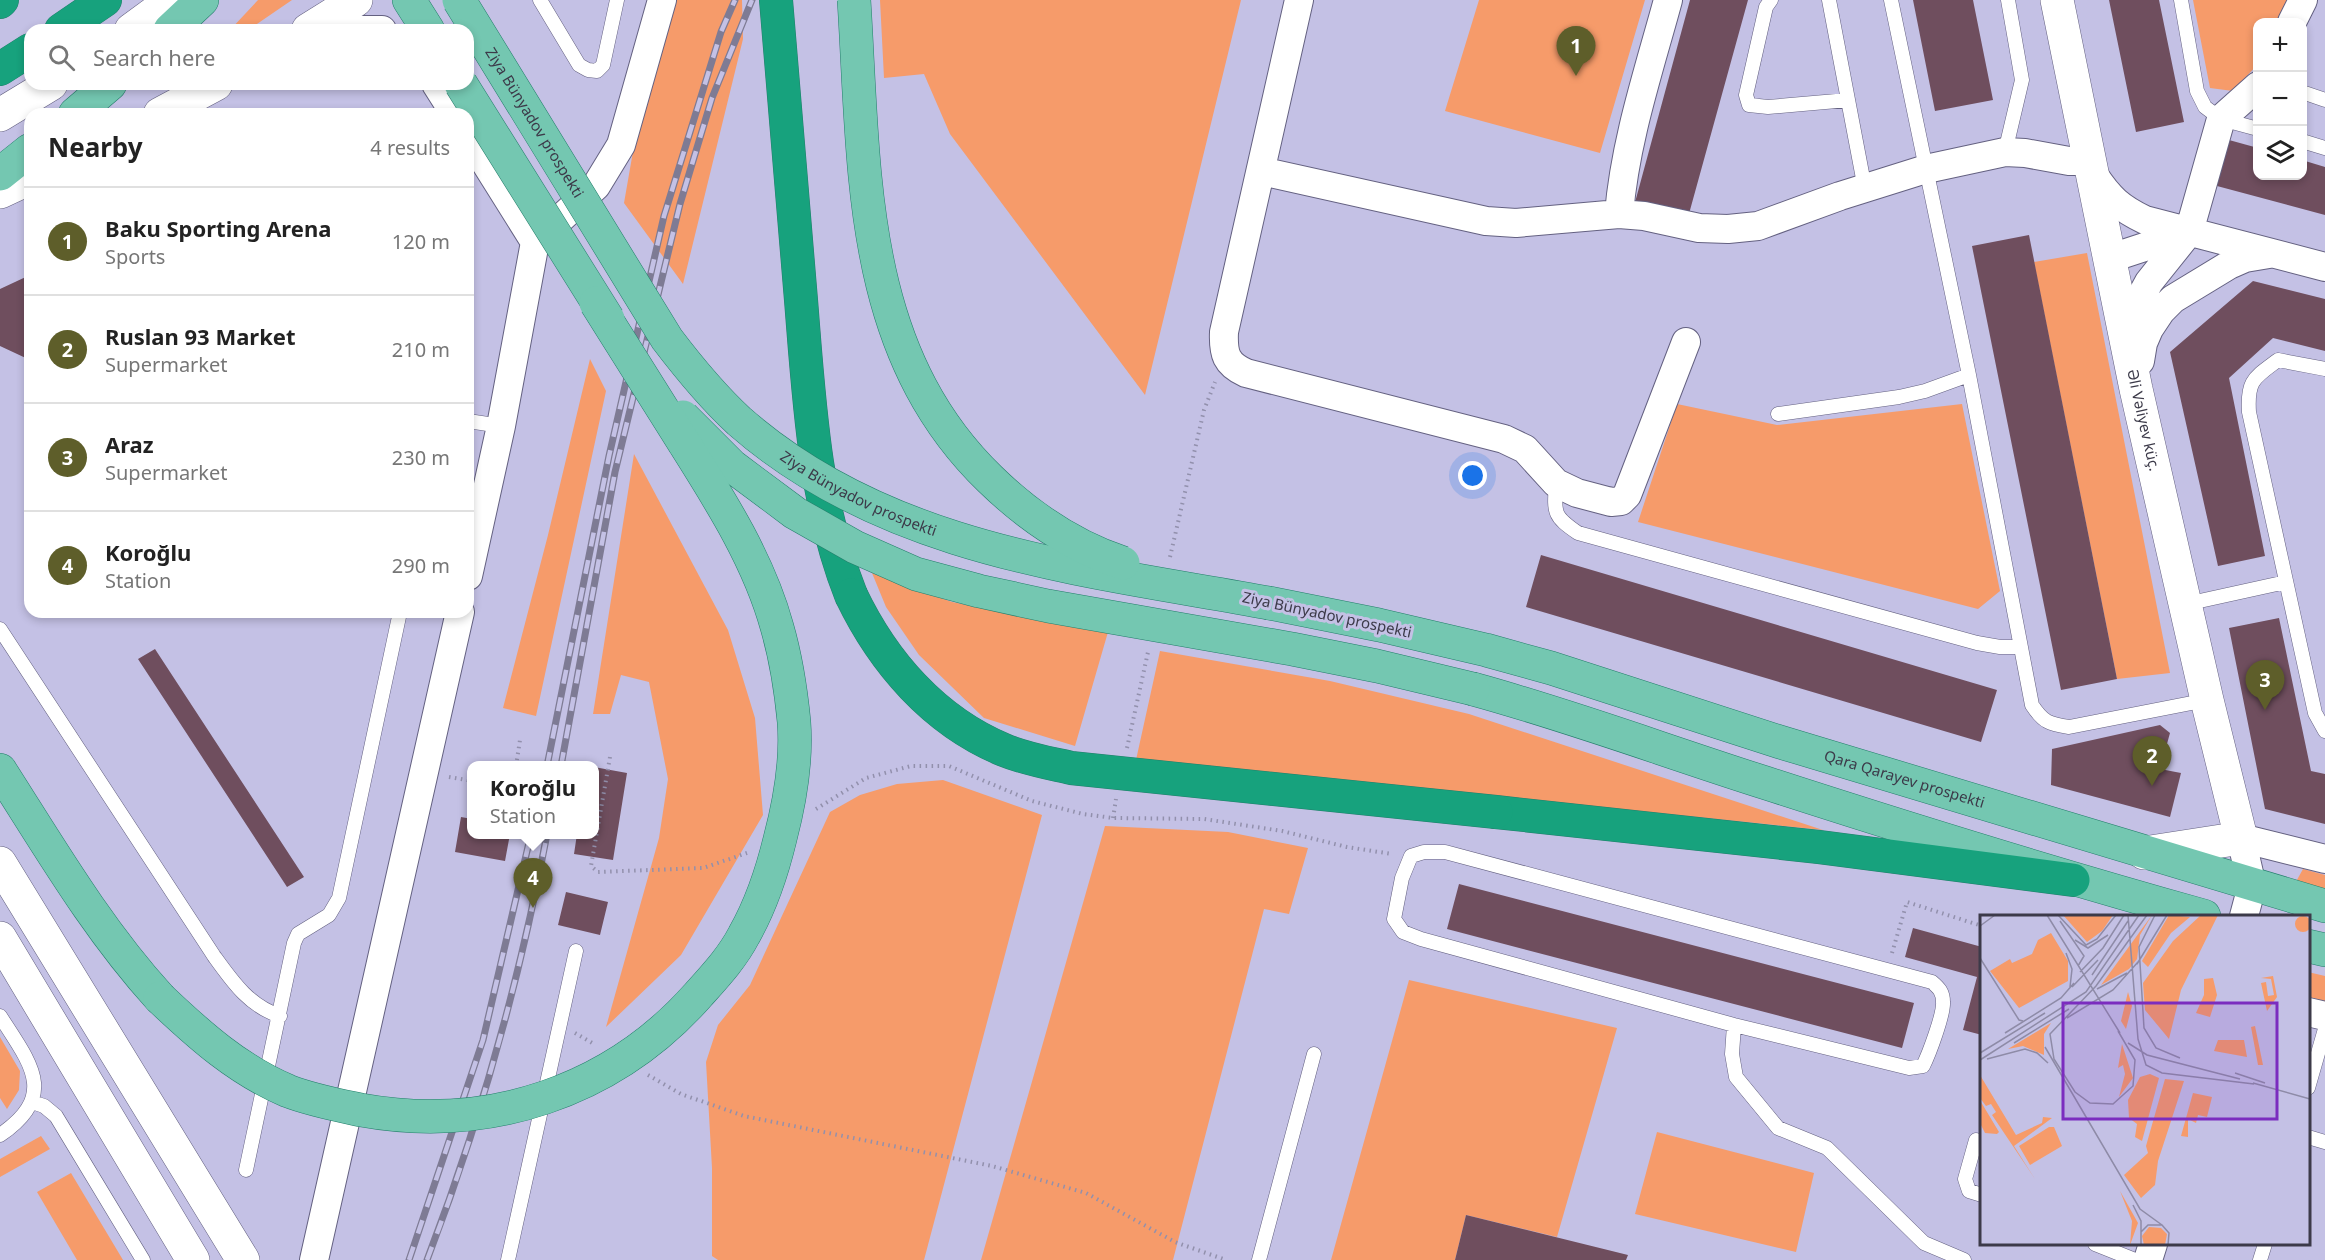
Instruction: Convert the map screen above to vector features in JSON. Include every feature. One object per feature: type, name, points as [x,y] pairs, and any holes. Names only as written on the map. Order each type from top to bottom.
[{"type":"highway","points":[[70,24],[105,0]]},
{"type":"highway","points":[[776,0],[809,398],[827,521],[840,568],[862,619],[899,672],[934,707],[972,733],[1004,750],[1071,768],[1819,847],[2073,880]]},
{"type":"highway","points":[[0,69],[24,54]]},
{"type":"main road","points":[[139,24],[172,0]]},
{"type":"main road","points":[[176,24],[202,0]]},
{"type":"main road","points":[[318,24],[356,0]]},
{"type":"main road","points":[[410,0],[424,24]]},
{"type":"main road","name":"Ziya Bünyadov prospekti","points":[[459,0],[474,24]]},
{"type":"main road","points":[[854,0],[864,152],[879,274],[897,337],[918,386],[943,427],[970,460],[1007,496],[1043,523],[1074,542],[1108,558],[1171,578],[1269,603]]},
{"type":"main road","name":"Əli Vəliyev küç.","points":[[2057,0],[2136,389],[2241,838]]},
{"type":"main road","name":"Ziya Bünyadov prospekti","points":[[474,24],[667,339],[699,381],[738,420],[773,448],[824,481],[874,509],[926,530],[1015,556],[1269,603],[1486,650]]},
{"type":"main road","points":[[0,116],[41,90]]},
{"type":"main road","points":[[82,108],[103,90]]},
{"type":"main road","points":[[171,108],[205,90]]},
{"type":"main road","points":[[0,770],[95,920],[134,970],[160,998],[204,1040],[248,1071],[289,1091],[332,1104],[381,1113],[426,1117],[484,1112],[537,1101],[591,1079],[629,1058],[684,1011],[723,968],[744,937],[758,909],[774,864],[786,815],[793,766],[793,715],[788,673],[777,625],[758,576],[724,507],[465,90]]},
{"type":"main road","points":[[0,174],[24,155]]},
{"type":"main road","points":[[0,192],[24,181]]},
{"type":"main road","points":[[596,303],[682,416],[732,466],[795,513],[855,547],[916,573],[1002,596],[1356,662],[1473,689],[1541,708],[1765,783],[2073,880],[2200,915]]},
{"type":"main road","name":"Qara Qarayev prospekti","points":[[1486,650],[1551,668],[1780,742],[2144,853],[2248,901],[2325,906]]},
{"type":"main road","points":[[2144,853],[2241,838]]},
{"type":"main road","points":[[0,863],[243,1260]]},
{"type":"main road","points":[[0,938],[193,1260]]},
{"type":"main road","points":[[2310,946],[2325,950]]},
{"type":"street","points":[[474,549],[501,426],[535,242],[596,186],[621,145],[662,0]]},
{"type":"street","points":[[1299,0],[1224,332],[1226,356],[1233,368],[1246,374],[1504,439],[1525,449],[1556,483],[1577,493],[1621,501],[1627,495],[1686,342]]},
{"type":"street","points":[[1619,214],[1631,139],[1668,0]]},
{"type":"street","points":[[2294,18],[2303,0]]},
{"type":"street","points":[[440,90],[451,108]]},
{"type":"street","points":[[2126,340],[2137,304],[2149,282],[2189,232],[2221,119],[2253,90]]},
{"type":"street","points":[[474,145],[535,242]]},
{"type":"street","points":[[1261,171],[1486,222],[1516,224],[1619,214],[1644,216],[1699,228],[1728,229],[1758,226],[1926,169],[2005,152],[2025,153],[2069,161],[2092,168],[2108,196],[2124,210],[2145,220],[2325,267]]},
{"type":"street","points":[[2111,258],[2189,232]]},
{"type":"street","points":[[2136,389],[2143,343],[2161,311],[2173,299],[2229,265],[2245,258],[2273,254]]},
{"type":"street","points":[[314,1260],[459,618]]},
{"type":"street","points":[[2248,901],[2241,838],[2325,859]]},
{"type":"street","points":[[2310,1012],[2325,1016]]},
{"type":"street","points":[[2148,1260],[2153,1245]]},
{"type":"lane","points":[[546,2],[579,65],[588,70],[597,71],[603,65],[617,0]]},
{"type":"lane","points":[[1771,0],[1766,8],[1746,95],[1749,105],[1768,107],[1848,100]]},
{"type":"lane","points":[[1829,0],[1865,189]]},
{"type":"lane","points":[[1891,0],[1969,375],[2032,705],[2040,718],[2052,724],[2069,727],[2207,700]]},
{"type":"lane","points":[[2005,152],[2022,80],[2008,0]]},
{"type":"lane","points":[[2181,0],[2197,91],[2205,107],[2221,119],[2253,128]]},
{"type":"lane","points":[[2307,94],[2325,100]]},
{"type":"lane","points":[[2307,143],[2325,148]]},
{"type":"lane","points":[[2325,369],[2278,360],[2252,379],[2247,393],[2249,412],[2315,713],[2325,731]]},
{"type":"lane","points":[[1778,414],[1899,397],[1969,375]]},
{"type":"lane","points":[[474,423],[501,426]]},
{"type":"lane","points":[[1556,483],[1556,514],[1561,521],[1578,532],[1977,643],[2000,648],[2020,648]]},
{"type":"lane","points":[[2186,604],[2286,582]]},
{"type":"lane","points":[[246,1170],[294,943],[298,934],[329,915],[339,898],[399,618]]},
{"type":"lane","points":[[0,629],[214,956],[235,985],[252,1002],[267,1012],[280,1016]]},
{"type":"lane","points":[[1424,852],[1445,852],[1887,968],[1932,982],[1941,989],[1944,1004],[1929,1055],[1923,1066],[1909,1068],[1734,1025],[1421,939],[1403,932],[1394,919],[1402,878],[1411,856],[1424,852]]},
{"type":"lane","points":[[508,1260],[576,951]]},
{"type":"lane","points":[[0,1016],[24,1055],[34,1078],[32,1102],[22,1117],[1,1133]]},
{"type":"lane","points":[[1734,1025],[1731,1054],[1736,1077],[1778,1128],[1827,1148],[1924,1243],[1964,1260]]},
{"type":"lane","points":[[2310,1081],[2325,1029]]},
{"type":"lane","points":[[1259,1260],[1314,1054]]},
{"type":"lane","points":[[32,1102],[44,1106],[56,1116],[143,1260]]},
{"type":"lane","points":[[2310,1138],[2325,1142]]},
{"type":"lane","points":[[1976,1140],[1965,1179],[1969,1191],[1980,1194]]},
{"type":"lane","points":[[2098,1245],[2135,1260]]},
{"type":"lane","points":[[2260,1260],[2265,1245]]},
{"type":"path","points":[[517,761],[520,740]]},
{"type":"path","points":[[599,822],[610,757]]},
{"type":"path","points":[[949,766],[1044,805],[1083,814],[1113,818],[1204,819],[1282,831],[1347,847],[1411,856]]},
{"type":"path","points":[[593,857],[596,839]]},
{"type":"path","points":[[1887,968],[1907,902],[1980,925]]},
{"type":"path","points":[[561,1025],[601,1048]]},
{"type":"path","points":[[641,1071],[681,1094],[744,1116],[992,1166],[1086,1193],[1175,1242],[1226,1260]]},
{"type":"shaded area","points":[[258,0],[292,0],[257,24],[236,24]]},
{"type":"shaded area","points":[[672,0],[742,0],[743,39],[683,284],[624,203],[635,140]]},
{"type":"shaded area","points":[[880,0],[1241,0],[1145,395],[950,134],[924,74],[884,78]]},
{"type":"shaded area","points":[[1479,0],[1645,0],[1600,153],[1445,111]]},
{"type":"shaded area","points":[[2193,0],[2289,0],[2280,18],[2253,18],[2253,69],[2233,91],[2210,88]]},
{"type":"shaded area","points":[[2087,253],[2170,673],[2117,679],[2034,262]]},
{"type":"shaded area","points":[[590,359],[606,391],[536,716],[503,708],[548,535]]},
{"type":"shaded area","points":[[1677,404],[1777,425],[1962,404],[2000,591],[1978,609],[1638,522]]},
{"type":"shaded area","points":[[634,454],[728,630],[755,718],[763,815],[681,955],[606,1027],[659,838],[668,779],[649,682],[621,675],[610,714],[593,714]]},
{"type":"shaded area","points":[[872,573],[952,602],[1108,632],[1075,746],[984,718],[919,655],[886,607]]},
{"type":"shaded area","points":[[1160,651],[1330,681],[1469,714],[1823,830],[1136,760]]},
{"type":"shaded area","points":[[943,780],[1042,815],[924,1260],[718,1260],[712,1256],[712,1168],[706,1062],[718,1025],[750,985],[830,812],[860,795],[897,784]]},
{"type":"shaded area","points":[[1105,826],[1228,832],[1308,848],[1289,914],[1264,909],[1173,1260],[981,1260]]},
{"type":"shaded area","points":[[2303,869],[2325,875],[2325,896],[2293,887]]},
{"type":"shaded area","points":[[2310,972],[2325,976],[2325,1001],[2310,997]]},
{"type":"shaded area","points":[[1409,980],[1617,1028],[1557,1237],[1466,1215],[1455,1260],[1331,1260]]},
{"type":"shaded area","points":[[0,1037],[20,1071],[19,1090],[7,1109],[0,1098]]},
{"type":"shaded area","points":[[1657,1132],[1814,1173],[1796,1252],[1635,1214]]},
{"type":"shaded area","points":[[41,1136],[50,1149],[0,1177],[0,1159]]},
{"type":"shaded area","points":[[71,1173],[123,1260],[77,1260],[37,1192]]},
{"type":"building","points":[[1690,0],[1748,0],[1687,221],[1634,206]]},
{"type":"building","points":[[1913,0],[1973,0],[1993,100],[1935,111]]},
{"type":"building","points":[[2109,0],[2159,0],[2184,122],[2136,132]]},
{"type":"building","points":[[2229,140],[2253,147],[2253,180],[2307,180],[2307,162],[2325,167],[2325,215],[2217,186]]},
{"type":"building","points":[[2029,235],[2117,679],[2061,690],[1972,246]]},
{"type":"building","points":[[24,278],[24,357],[0,346],[0,289]]},
{"type":"building","points":[[2253,281],[2325,299],[2325,351],[2273,338],[2229,378],[2265,556],[2218,566],[2170,352]]},
{"type":"building","points":[[1541,555],[1997,690],[1981,742],[1526,607]]},
{"type":"building","points":[[2279,618],[2311,771],[2325,774],[2325,824],[2265,809],[2229,628]]},
{"type":"building","points":[[155,649],[304,877],[287,887],[138,659]]},
{"type":"building","points":[[2160,725],[2170,733],[2160,769],[2181,773],[2170,817],[2051,785],[2052,749]]},
{"type":"building","points":[[599,768],[627,773],[613,860],[574,854],[576,839],[599,839]]},
{"type":"building","points":[[461,817],[467,818],[467,839],[509,839],[505,861],[455,852]]},
{"type":"building","points":[[1459,884],[1914,1003],[1902,1048],[1447,929]]},
{"type":"building","points":[[566,892],[608,902],[600,935],[558,925]]},
{"type":"building","points":[[1913,928],[1980,946],[1980,1034],[1963,1030],[1977,977],[1905,957]]},
{"type":"building","points":[[1466,1215],[1628,1255],[1626,1260],[1455,1260]]},
{"type":"railway","points":[[548,761],[609,456],[664,216],[721,32],[735,0]]},
{"type":"railway","points":[[562,761],[615,472],[680,204],[712,98],[752,0]]},
{"type":"railway","points":[[409,1260],[483,1040],[530,839]]},
{"type":"railway","points":[[427,1260],[464,1156],[497,1050],[524,942],[546,839]]},
{"type":"place","name":"Baku Sporting Arena","points":[[1576,76]]},
{"type":"place","name":"Araz","points":[[2265,710]]},
{"type":"place","name":"Ruslan 93 Market","points":[[2152,786]]},
{"type":"place","name":"Koroğlu","points":[[533,908]]}]
